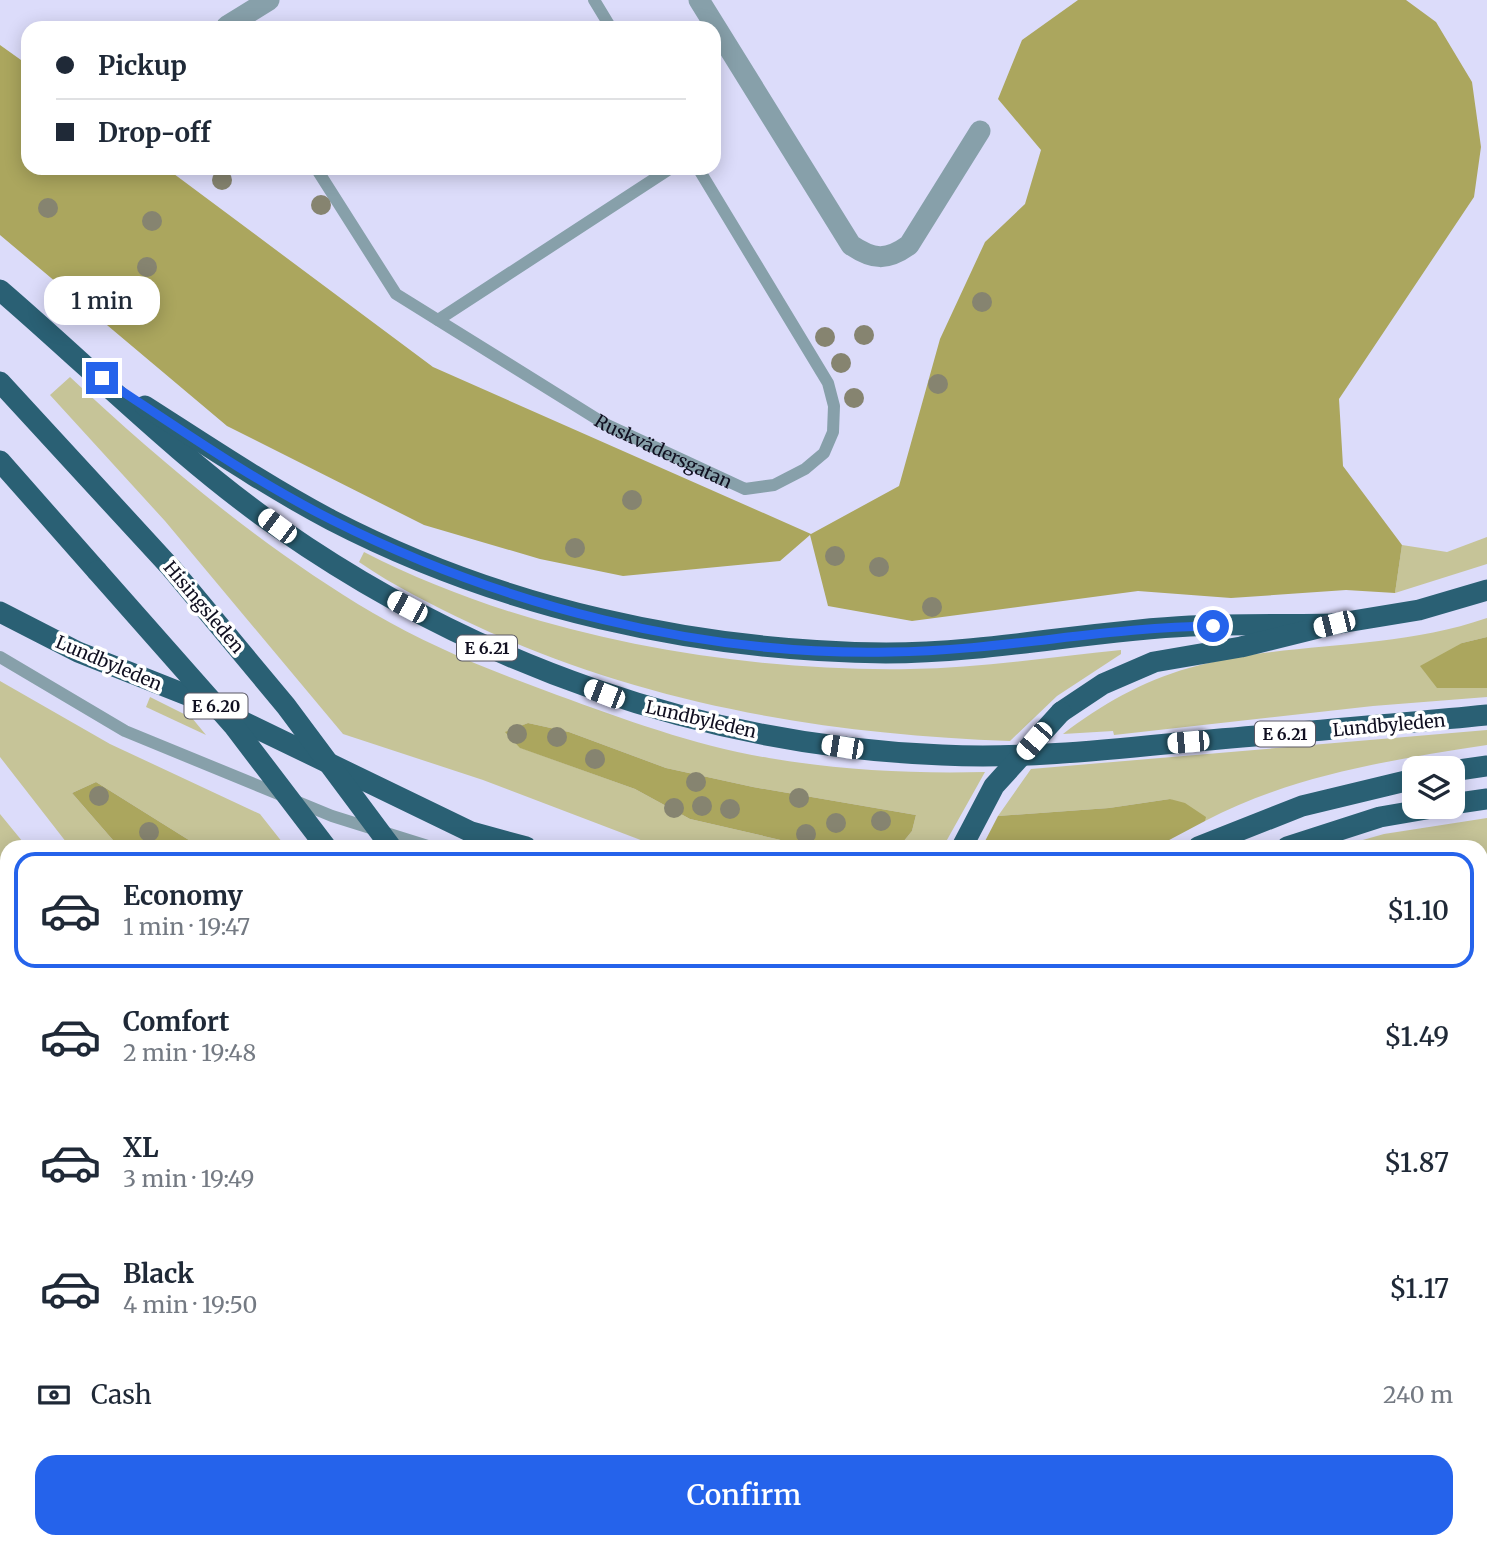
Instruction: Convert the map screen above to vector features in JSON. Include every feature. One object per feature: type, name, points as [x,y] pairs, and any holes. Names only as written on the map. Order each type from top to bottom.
[{"type":"highway","name":"Lundbyleden","points":[[0,290],[102,378],[179,452],[319,555],[392,600],[484,646],[604,694],[739,730],[842,747],[945,756],[1083,752],[1487,715]]},
{"type":"highway","points":[[102,378],[231,462],[363,535],[497,589],[576,612],[658,631],[756,645],[888,653],[985,649],[1189,626],[1334,624]]},
{"type":"highway","name":"Hisingsleden","points":[[0,382],[172,569],[286,706],[386,840]]},
{"type":"highway","name":"E 6.20","points":[[0,461],[233,725],[321,840]]},
{"type":"highway","points":[[965,840],[994,786],[1061,712],[1103,684],[1154,662],[1241,647],[1334,624],[1419,610],[1487,590]]},
{"type":"highway","name":"Lundbyleden","points":[[0,612],[78,652],[192,698],[471,832],[500,840]]},
{"type":"highway","points":[[1465,769],[1487,766]]},
{"type":"highway","points":[[1216,840],[1302,806],[1402,782]]},
{"type":"highway","points":[[1465,802],[1487,799]]},
{"type":"highway","points":[[1309,840],[1380,817],[1402,813]]},
{"type":"street","points":[[237,21],[269,0]]},
{"type":"street","points":[[699,0],[712,21]]},
{"type":"street","points":[[721,35],[851,245],[867,256],[882,259],[897,254],[909,245],[980,131]]},
{"type":"lane","points":[[594,0],[607,21]]},
{"type":"lane","name":"Ruskvädersgatan","points":[[320,175],[396,294],[605,424],[745,489],[774,485],[805,469],[824,453],[833,432],[834,406],[828,383],[702,175]]},
{"type":"lane","points":[[438,320],[660,175]]},
{"type":"lane","points":[[0,657],[125,731],[332,816],[409,840]]},
{"type":"shaded area","points":[[1078,0],[1406,0],[1436,22],[1472,82],[1481,147],[1474,197],[1339,399],[1343,466],[1402,545],[1395,593],[1346,590],[1231,598],[1138,591],[912,621],[828,606],[810,535],[780,561],[623,576],[540,559],[424,525],[227,426],[0,235],[0,45],[21,60],[21,175],[175,175],[433,367],[811,534],[899,486],[940,339],[985,242],[1025,204],[1041,150],[998,99],[1022,40]]},
{"type":"shaded area","points":[[70,377],[178,473],[253,533],[373,613],[463,658],[635,723],[742,753],[849,768],[903,772],[985,772],[947,840],[905,840],[912,831],[916,815],[753,787],[666,768],[569,732],[528,723],[506,732],[521,748],[635,789],[690,819],[781,840],[641,840],[483,780],[343,734],[165,521],[50,395]]},
{"type":"shaded area","points":[[1487,537],[1487,564],[1395,593],[1402,545],[1447,552]]},
{"type":"shaded area","points":[[364,552],[426,581],[492,606],[630,643],[700,655],[771,664],[910,669],[989,664],[1121,650],[1121,654],[1057,696],[1010,741],[871,731],[802,722],[667,694],[600,675],[535,651],[470,623],[399,587],[359,562]]},
{"type":"shaded area","points":[[1487,618],[1487,637],[1462,643],[1437,688],[1487,688],[1487,697],[1373,706],[1114,735],[1113,731],[1063,734],[1123,695],[1189,668],[1263,653],[1413,636]]},
{"type":"shaded area","points":[[1487,637],[1487,688],[1437,688],[1420,666],[1462,643]]},
{"type":"shaded area","points":[[0,681],[110,744],[260,814],[280,840],[189,840],[96,782],[72,793],[113,840],[65,840],[0,757]]},
{"type":"shaded area","points":[[150,697],[192,718],[206,735],[146,707]]},
{"type":"shaded area","points":[[528,723],[569,732],[666,768],[753,787],[916,815],[912,831],[905,840],[781,840],[690,819],[635,789],[520,748],[505,732]]},
{"type":"shaded area","points":[[1487,730],[1487,745],[1420,756],[1402,756],[1402,759],[1343,771],[1273,792],[1205,821],[1205,817],[1170,799],[1109,808],[998,816],[1031,769]]},
{"type":"shaded area","points":[[96,782],[189,840],[113,840],[72,793]]},
{"type":"shaded area","points":[[1170,799],[1185,803],[1206,817],[1205,821],[1169,840],[986,840],[998,816],[1109,808]]},
{"type":"shaded area","points":[[0,814],[21,840],[0,840]]},
{"type":"shaded area","points":[[1487,818],[1487,840],[1363,840],[1384,834]]},
{"type":"route","points":[[102,378],[231,462],[331,520],[363,535],[497,589],[576,612],[658,631],[743,644],[820,651],[888,653],[985,649],[1189,626],[1213,626]]}]
